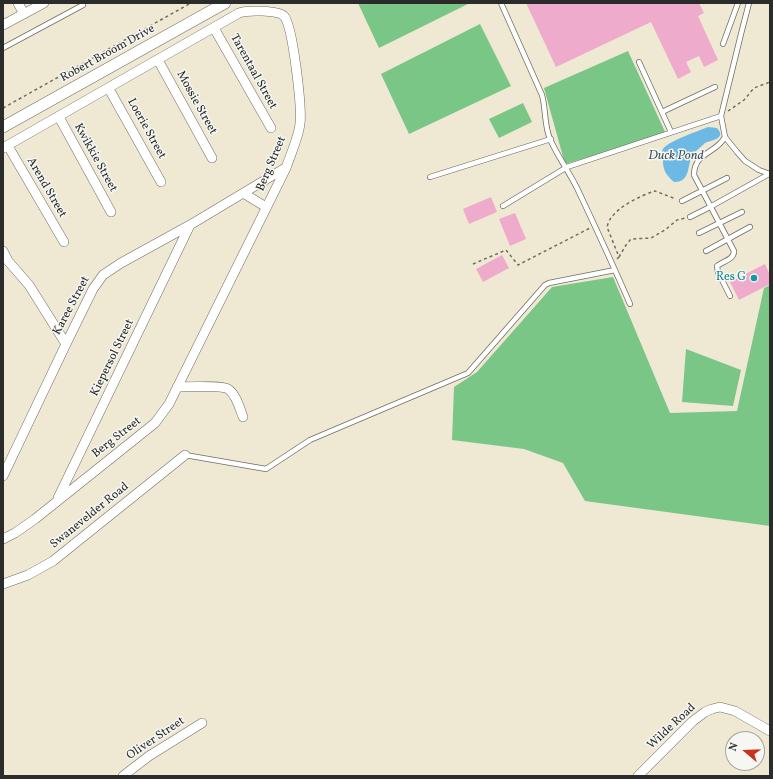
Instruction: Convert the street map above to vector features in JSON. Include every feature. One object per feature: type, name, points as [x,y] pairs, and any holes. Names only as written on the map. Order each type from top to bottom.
[{"type":"street","points":[[18,3],[24,14]]},
{"type":"street","points":[[3,25],[44,3]]},
{"type":"street","name":"Robert Broom Drive","points":[[3,127],[225,3]]},
{"type":"street","name":"Berg Street","points":[[3,539],[23,528],[155,423],[167,408],[286,168],[298,133],[300,98],[296,64],[286,18],[280,13],[243,12],[6,147]]},
{"type":"street","name":"Tarentaal Street","points":[[214,28],[271,128]]},
{"type":"street","name":"Mossie Street","points":[[158,60],[212,158]]},
{"type":"street","name":"Loerie Street","points":[[109,89],[161,182]]},
{"type":"street","name":"Kwikkie Street","points":[[59,117],[111,212]]},
{"type":"street","name":"Arend Street","points":[[6,147],[64,242]]},
{"type":"street","name":"Karee Street","points":[[3,476],[93,289],[103,275],[121,263],[190,225],[286,168]]},
{"type":"street","points":[[243,193],[266,207]]},
{"type":"street","name":"Kiepersol Street","points":[[56,501],[190,225]]},
{"type":"street","points":[[3,251],[6,263],[29,285],[66,344]]},
{"type":"street","points":[[177,387],[227,388],[232,393],[243,417]]},
{"type":"street","name":"Swanevelder Road","points":[[3,584],[36,571],[53,561],[185,455]]},
{"type":"street","name":"Wilde Road","points":[[638,776],[693,721],[712,709],[720,707],[735,710],[770,731]]},
{"type":"street","name":"Oliver Street","points":[[124,776],[149,756],[202,723]]},
{"type":"lane","points":[[501,3],[542,95],[550,139],[567,168],[596,226],[630,304]]},
{"type":"lane","points":[[723,44],[738,3]]},
{"type":"lane","points":[[749,3],[721,116],[724,137],[745,161],[759,170],[770,174]]},
{"type":"lane","points":[[3,48],[83,5]]},
{"type":"lane","points":[[639,62],[671,132]]},
{"type":"lane","points":[[662,112],[715,87]]},
{"type":"lane","points":[[503,206],[567,168],[721,116]]},
{"type":"lane","points":[[724,137],[718,145],[698,161],[694,169],[694,175],[734,251],[734,255],[718,265],[717,269],[730,296]]},
{"type":"lane","points":[[430,178],[550,139]]},
{"type":"lane","points":[[690,217],[770,174]]},
{"type":"lane","points":[[682,201],[727,178]]},
{"type":"lane","points":[[699,233],[742,212]]},
{"type":"lane","points":[[706,251],[750,227]]},
{"type":"lane","points":[[185,455],[266,469],[310,440],[468,373],[545,285],[615,270]]},
{"type":"path","points":[[3,108],[192,3]]},
{"type":"path","points":[[721,116],[744,100],[754,88],[770,82]]},
{"type":"path","points":[[619,257],[607,226],[611,217],[642,195],[655,191],[682,201]]},
{"type":"path","points":[[612,264],[619,257],[631,239],[651,238],[665,230],[677,220],[690,217]]},
{"type":"path","points":[[473,264],[506,250],[518,265],[596,226]]},
{"type":"green space","points":[[358,3],[470,3],[379,48]]},
{"type":"green space","points":[[480,24],[511,86],[409,134],[381,74]]},
{"type":"green space","points":[[628,51],[666,134],[565,164],[544,88]]},
{"type":"green space","points":[[523,103],[532,122],[499,138],[489,119]]},
{"type":"green space","points":[[613,277],[670,413],[737,411],[764,288],[770,285],[770,526],[585,501],[563,463],[524,449],[452,440],[454,387],[477,372],[552,287]]},
{"type":"green space","points":[[686,349],[741,370],[733,406],[682,402]]},
{"type":"water","name":"Duck Pond","points":[[708,127],[717,128],[720,132],[719,137],[705,143],[695,152],[692,156],[684,179],[674,182],[667,175],[664,168],[662,155],[663,149],[677,140]]},
{"type":"building","points":[[526,3],[699,3],[704,13],[698,16],[718,60],[704,67],[699,56],[686,62],[691,72],[678,79],[651,22],[556,67]]},
{"type":"building","points":[[491,197],[497,212],[469,224],[463,209]]},
{"type":"building","points":[[515,213],[526,239],[510,246],[499,219]]},
{"type":"building","points":[[502,255],[509,268],[483,282],[476,269]]},
{"type":"building","name":"Res G","points":[[765,264],[770,275],[770,284],[739,300],[730,282]]},
{"type":"place","name":"Res G","points":[[754,278]]}]
